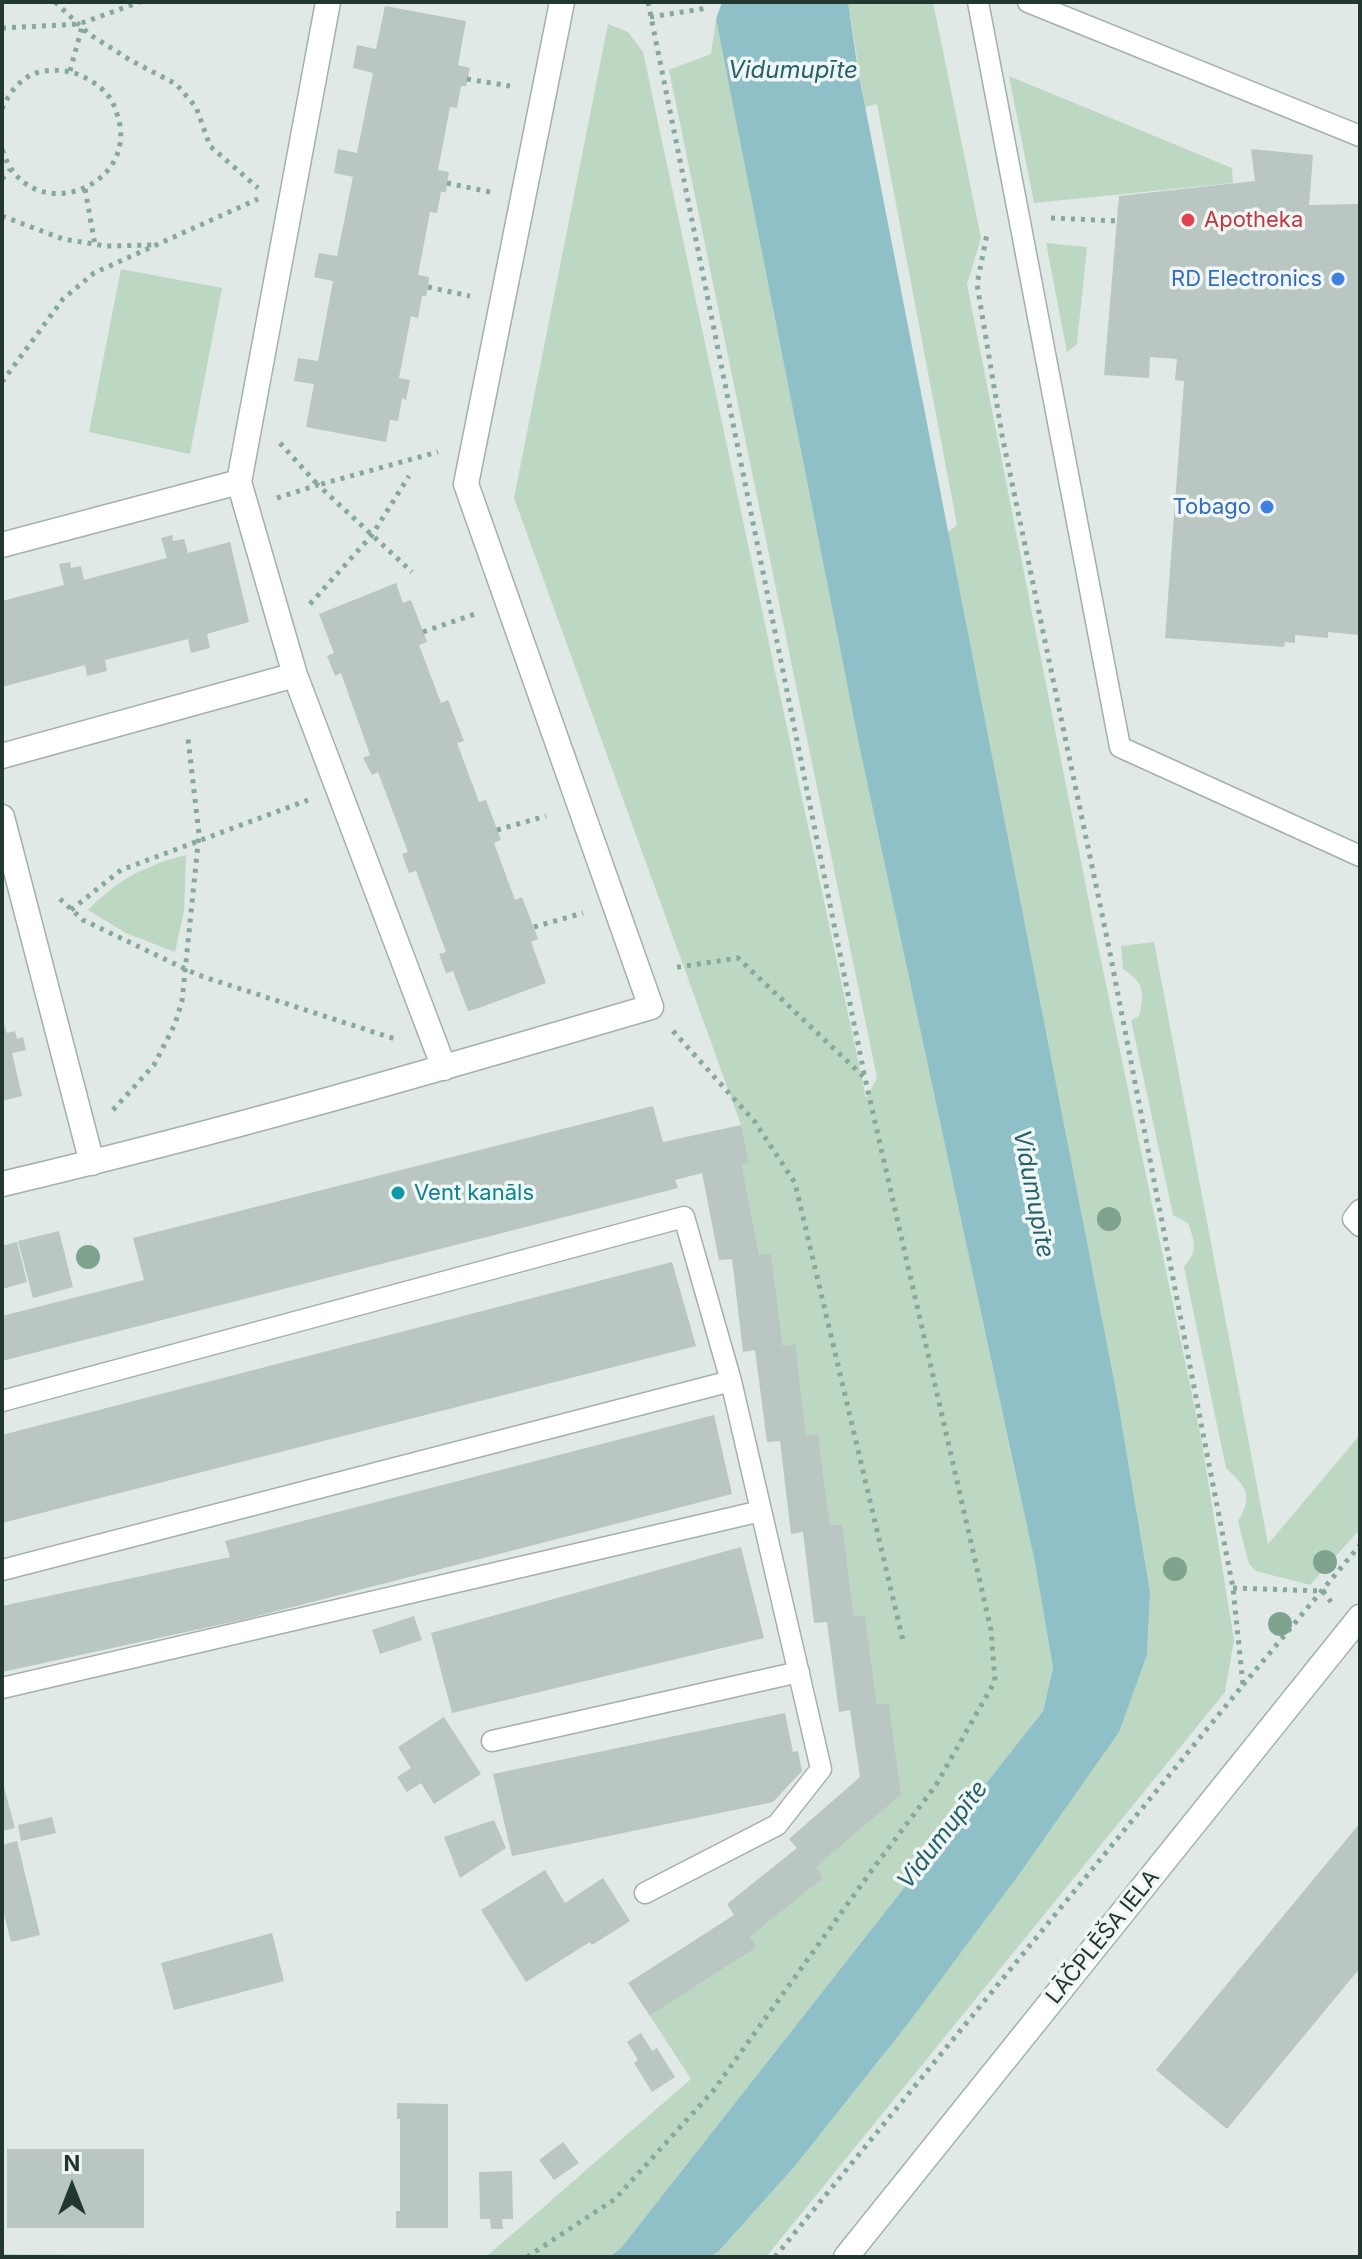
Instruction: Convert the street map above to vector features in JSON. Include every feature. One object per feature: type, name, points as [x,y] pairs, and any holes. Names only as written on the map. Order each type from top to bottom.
[{"type":"street","points":[[328,2],[239,482],[295,675],[441,1060]]},
{"type":"street","points":[[2,1184],[89,1152],[651,1007],[466,484],[562,2]]},
{"type":"street","points":[[2,545],[239,482]]},
{"type":"street","points":[[2,756],[295,675]]},
{"type":"street","points":[[2,817],[89,1152]]},
{"type":"street","name":"LĀČPLĒŠA IELA","points":[[846,2257],[1360,1617]]},
{"type":"lane","points":[[978,2],[1120,747],[1360,856]]},
{"type":"lane","points":[[1028,2],[1360,136]]},
{"type":"lane","points":[[1360,1210],[1353,1219],[1360,1226]]},
{"type":"lane","points":[[2,1401],[684,1217],[731,1381],[821,1769],[777,1825],[645,1893]]},
{"type":"lane","points":[[2,1570],[731,1381]]},
{"type":"lane","points":[[2,1688],[761,1511]]},
{"type":"lane","points":[[492,1741],[799,1672]]},
{"type":"path","points":[[2,382],[63,299],[94,273],[267,195],[210,146],[196,107],[176,84],[130,60],[80,26],[55,2]]},
{"type":"path","points":[[2,28],[80,26],[140,2]]},
{"type":"path","points":[[527,2257],[615,2199],[713,2091],[936,1785],[995,1681],[991,1630],[865,1078],[648,2]]},
{"type":"path","points":[[650,17],[708,8]]},
{"type":"path","points":[[70,71],[80,26]]},
{"type":"path","points":[[2,109],[21,81],[36,73],[58,69],[95,83],[109,95],[121,124],[121,141],[113,161],[101,178],[74,193],[47,193],[35,189],[10,170],[2,148]]},
{"type":"path","points":[[467,79],[544,92]]},
{"type":"path","points":[[2,179],[10,170]]},
{"type":"path","points":[[85,189],[95,245]]},
{"type":"path","points":[[2,216],[63,239],[95,245],[157,245]]},
{"type":"path","points":[[1041,217],[1118,221]]},
{"type":"path","points":[[989,224],[977,284],[1002,435],[1108,943],[1233,1588],[1243,1685]]},
{"type":"path","points":[[274,436],[318,485],[412,572]]},
{"type":"path","points":[[267,501],[410,462]]},
{"type":"path","points":[[283,634],[372,535],[409,476]]},
{"type":"path","points":[[423,632],[508,602]]},
{"type":"path","points":[[89,1152],[154,1065],[175,1024],[182,1001],[198,840],[193,763],[182,706]]},
{"type":"path","points":[[71,910],[121,870],[338,789]]},
{"type":"path","points":[[497,830],[581,806]]},
{"type":"path","points":[[11,850],[83,920],[198,975],[441,1060]]},
{"type":"path","points":[[534,927],[615,904]]},
{"type":"path","points":[[640,972],[738,958],[865,1078]]},
{"type":"path","points":[[651,1007],[755,1122],[795,1183],[904,1645]]},
{"type":"path","points":[[775,2257],[1360,1545]]},
{"type":"path","points":[[1233,1588],[1323,1591]]},
{"type":"green space","points":[[848,2],[933,2],[981,238],[967,284],[1093,922],[1201,1438],[1234,1640],[1225,1692],[766,2257],[709,2257],[718,2252],[795,2166],[907,2025],[1118,1732],[1147,1655],[1150,1592],[948,532],[957,525],[877,104],[865,107]]},
{"type":"green space","points":[[716,19],[1035,1563],[1053,1668],[1043,1711],[621,2248],[609,2257],[486,2257],[691,2079],[650,2016],[757,1947],[750,1936],[816,1867],[901,1795],[889,1703],[877,1704],[865,1615],[854,1616],[842,1524],[830,1525],[818,1435],[806,1436],[794,1344],[783,1346],[771,1253],[759,1255],[742,1165],[749,1163],[741,1125],[514,498],[608,24],[628,32],[643,52],[866,1098],[877,1078],[669,70],[711,54]]},
{"type":"green space","points":[[1009,76],[1232,168],[1233,183],[1034,203]]},
{"type":"green space","points":[[1046,243],[1087,247],[1077,344],[1067,352]]},
{"type":"green space","points":[[121,269],[222,288],[190,454],[89,432]]},
{"type":"green space","points":[[186,855],[184,911],[175,952],[126,933],[88,910],[133,875]]},
{"type":"green space","points":[[1154,942],[1268,1544],[1360,1435],[1360,1529],[1310,1585],[1256,1571],[1249,1564],[1238,1521],[1246,1504],[1246,1492],[1226,1468],[1184,1267],[1192,1256],[1194,1241],[1188,1223],[1173,1215],[1131,1020],[1139,1016],[1141,989],[1123,969],[1121,946]]},
{"type":"green space","points":[[2,2254],[384,2257],[2,2257]]},
{"type":"water","name":"Vidumupīte","points":[[722,2],[848,2],[858,70],[1116,1391],[1150,1592],[1147,1655],[1119,1732],[1020,1873],[907,2025],[795,2166],[718,2252],[709,2257],[609,2257],[621,2248],[1043,1711],[1053,1668],[1035,1563],[860,749],[716,19]]},
{"type":"building","points":[[385,6],[466,21],[458,65],[470,68],[466,86],[461,86],[457,108],[450,107],[438,170],[449,172],[446,192],[441,192],[437,213],[430,212],[418,275],[429,277],[428,287],[426,296],[422,296],[418,318],[411,316],[399,378],[410,380],[406,400],[402,398],[398,421],[390,420],[386,442],[306,427],[314,384],[294,381],[298,358],[318,361],[333,281],[314,277],[319,253],[337,256],[353,177],[334,173],[338,149],[357,153],[373,73],[353,68],[357,45],[376,49]]},
{"type":"building","name":"Tobago","points":[[1251,149],[1313,155],[1309,205],[1360,204],[1360,635],[1328,632],[1328,638],[1295,635],[1295,643],[1285,642],[1284,647],[1165,638],[1184,381],[1175,380],[1177,359],[1150,357],[1149,378],[1104,375],[1119,196],[1255,181]]},
{"type":"building","points":[[172,535],[173,541],[184,539],[188,553],[230,542],[249,622],[207,634],[210,648],[191,653],[188,639],[105,660],[107,671],[87,676],[85,665],[2,687],[2,601],[64,585],[59,564],[70,562],[71,568],[81,566],[84,580],[167,558],[161,538]]},
{"type":"building","points":[[396,583],[403,603],[411,600],[427,642],[419,645],[441,703],[448,700],[464,741],[457,743],[479,802],[486,800],[501,840],[494,843],[515,900],[522,897],[538,939],[531,942],[546,983],[468,1011],[453,971],[446,973],[439,954],[446,952],[416,871],[409,873],[402,854],[408,852],[378,772],[372,775],[363,758],[370,755],[341,673],[335,676],[327,656],[334,653],[319,614]]},
{"type":"building","points":[[2,1019],[7,1033],[15,1031],[17,1039],[23,1037],[26,1050],[12,1053],[22,1096],[2,1101]]},
{"type":"building","points":[[653,1106],[663,1142],[741,1125],[749,1163],[742,1165],[759,1255],[771,1253],[783,1346],[795,1344],[806,1436],[818,1434],[830,1525],[842,1524],[854,1616],[865,1615],[877,1704],[889,1703],[901,1795],[816,1867],[823,1878],[750,1936],[757,1947],[650,2016],[628,1983],[734,1915],[727,1904],[797,1848],[789,1839],[860,1777],[850,1710],[839,1712],[827,1622],[814,1623],[803,1532],[791,1534],[780,1441],[767,1442],[755,1350],[743,1352],[732,1259],[719,1260],[702,1173],[675,1180],[678,1188],[2,1361],[2,1316],[144,1280],[133,1238]]},
{"type":"building","points":[[59,1231],[73,1287],[33,1298],[18,1241]]},
{"type":"building","points":[[17,1242],[27,1282],[2,1289],[2,1246]]},
{"type":"building","points":[[672,1262],[696,1346],[2,1523],[2,1435]]},
{"type":"building","points":[[714,1415],[732,1494],[246,1619],[2,1672],[2,1606],[230,1557],[225,1541]]},
{"type":"building","points":[[741,1547],[764,1638],[452,1713],[431,1633]]},
{"type":"building","points":[[414,1616],[422,1640],[380,1654],[372,1630]]},
{"type":"building","points":[[785,1713],[793,1752],[798,1751],[802,1771],[773,1802],[512,1856],[493,1774]]},
{"type":"building","points":[[444,1717],[481,1774],[434,1804],[421,1783],[407,1792],[397,1777],[411,1768],[398,1747]]},
{"type":"building","points":[[2,1780],[15,1828],[2,1831]]},
{"type":"building","points":[[52,1817],[56,1833],[21,1841],[18,1825]]},
{"type":"building","points":[[494,1820],[506,1848],[460,1878],[444,1837]]},
{"type":"building","points":[[1360,1823],[1360,1968],[1227,2129],[1156,2070]]},
{"type":"building","points":[[17,1841],[40,1935],[11,1942],[2,1906],[2,1845]]},
{"type":"building","points":[[545,1870],[565,1903],[603,1878],[630,1921],[526,1982],[481,1910]]},
{"type":"building","points":[[272,1933],[284,1981],[174,2010],[161,1963]]},
{"type":"building","points":[[641,2033],[652,2051],[657,2048],[675,2077],[652,2092],[634,2063],[638,2060],[627,2042]]},
{"type":"building","points":[[397,2103],[448,2104],[448,2228],[396,2228],[396,2211],[400,2211],[400,2119],[397,2119]]},
{"type":"building","points":[[563,2142],[579,2163],[554,2180],[539,2160]]},
{"type":"building","points":[[7,2149],[144,2149],[144,2228],[7,2228]]},
{"type":"building","points":[[512,2171],[513,2219],[502,2219],[503,2229],[491,2229],[490,2219],[480,2219],[479,2172]]},
{"type":"place","name":"Apotheka","points":[[1188,220]]},
{"type":"place","name":"RD Electronics","points":[[1338,279]]},
{"type":"place","name":"Tobago","points":[[1267,507]]},
{"type":"place","name":"Vent kanāls","points":[[398,1193]]}]
